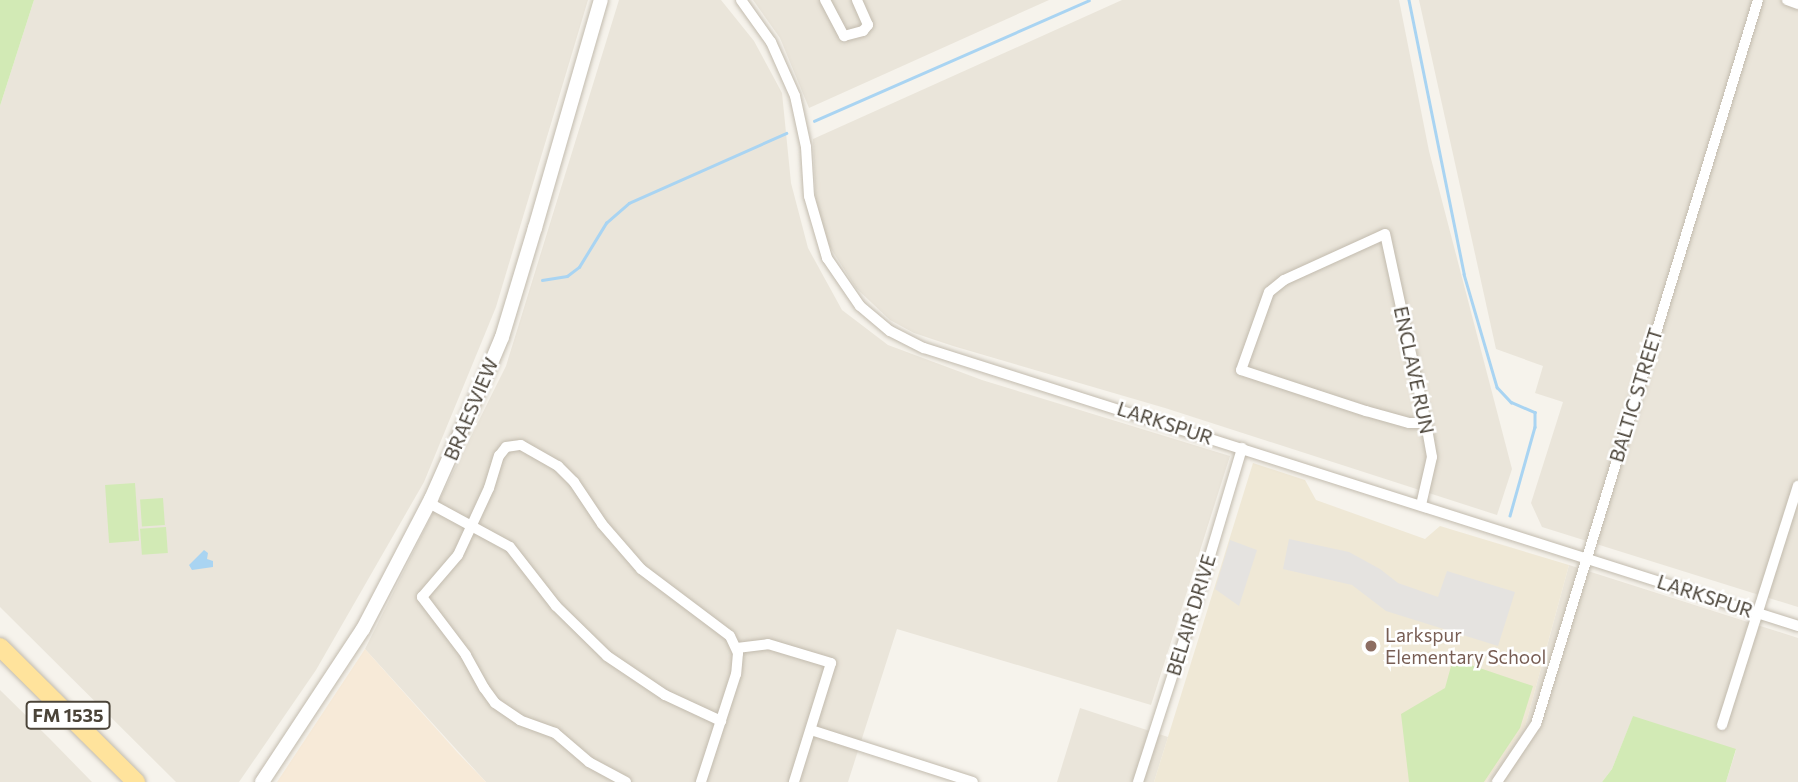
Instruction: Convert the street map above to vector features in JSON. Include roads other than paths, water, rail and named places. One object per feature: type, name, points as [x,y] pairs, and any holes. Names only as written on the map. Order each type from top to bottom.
[{"type":"main road","name":"FM 1535","points":[[0,647],[136,782]]},
{"type":"street","name":"BRAESVIEW","points":[[262,782],[363,629],[429,503],[502,337],[601,0]]},
{"type":"street","name":"LARKSPUR","points":[[741,0],[771,42],[795,96],[806,147],[809,196],[820,240],[837,275],[874,319],[924,348],[1798,626]]},
{"type":"street","points":[[825,0],[844,36],[863,31],[867,25],[857,0]]},
{"type":"street","name":"BALTIC STREET","points":[[1497,782],[1536,724],[1758,0]]},
{"type":"street","points":[[1787,0],[1798,4]]},
{"type":"street","name":"ENCLAVE RUN","points":[[1421,505],[1432,457],[1426,423],[1385,234],[1276,286],[1264,303],[1241,370],[1376,414],[1409,423],[1426,423]]},
{"type":"street","points":[[625,782],[601,769],[555,733],[520,720],[495,703],[466,655],[422,597],[451,565],[489,488],[499,456],[506,447],[521,445],[558,466],[574,482],[602,524],[641,569],[683,603],[717,623],[737,648],[736,674],[701,782]]},
{"type":"street","name":"BELAIR DRIVE","points":[[1138,782],[1242,448]]},
{"type":"street","points":[[1722,725],[1798,486]]},
{"type":"street","points":[[429,503],[515,552],[556,606],[607,656],[664,695],[721,721]]},
{"type":"street","points":[[737,648],[768,644],[831,663],[794,782]]},
{"type":"street","points":[[811,730],[972,782]]},
{"type":"street","points":[[597,782],[601,769]]},
{"type":"water","points":[[204,550],[208,553],[207,559],[213,561],[213,567],[192,570],[189,565]]},
{"type":"waterway","points":[[814,121],[1089,0]]},
{"type":"waterway","points":[[1409,0],[1464,274],[1497,387],[1511,402],[1535,412],[1535,427],[1510,516]]},
{"type":"waterway","points":[[542,280],[567,276],[579,267],[606,223],[629,203],[786,133]]},
{"type":"place","name":"Larkspur Elementary School","points":[[1371,646]]}]
